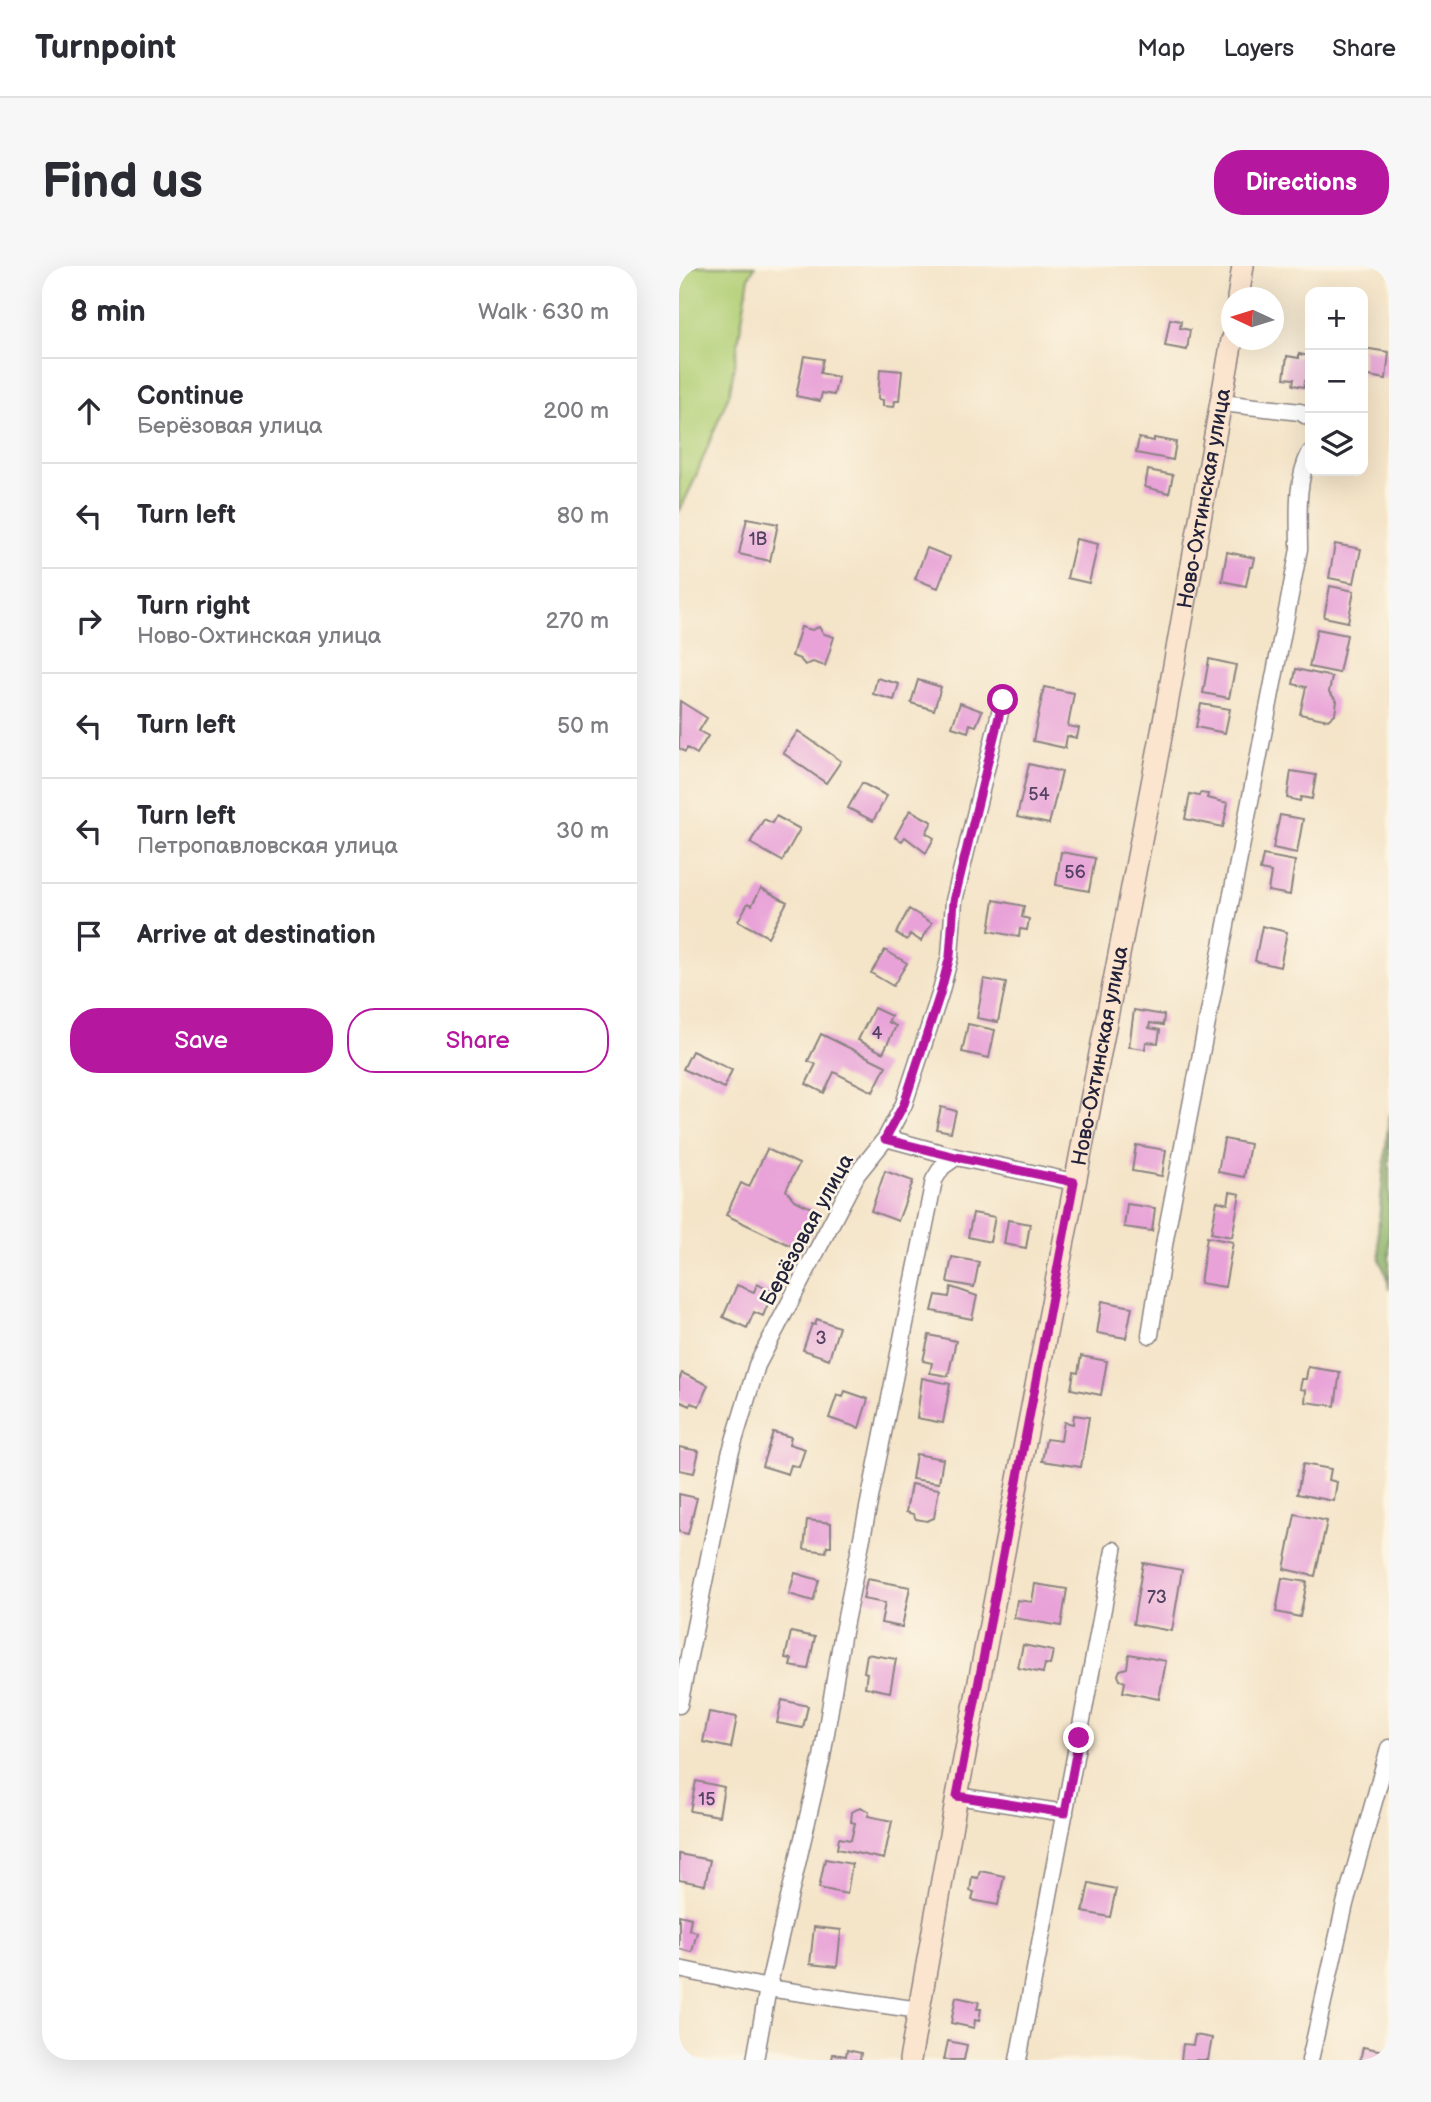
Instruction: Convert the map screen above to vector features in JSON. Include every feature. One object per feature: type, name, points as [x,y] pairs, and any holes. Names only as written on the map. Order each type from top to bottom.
[{"type":"street","points":[[1240,287],[1243,266]]},
{"type":"street","name":"Ново-Охтинская улица","points":[[910,2060],[957,1796],[1160,743],[1230,350]]},
{"type":"street","points":[[1222,403],[1300,412],[1305,415]]},
{"type":"street","points":[[1150,1335],[1165,1239],[1299,549],[1299,492],[1305,462]]},
{"type":"street","name":"Берёзовая улица","points":[[679,1705],[730,1454],[757,1365],[857,1174],[885,1139],[904,1104],[940,994],[950,956],[954,901],[1003,700]]},
{"type":"street","points":[[885,1139],[1074,1182]]},
{"type":"street","points":[[755,2060],[768,1988],[823,1757],[842,1637],[934,1180],[942,1167],[956,1157]]},
{"type":"street","points":[[1019,2060],[1114,1550]]},
{"type":"street","points":[[1310,2060],[1345,1903],[1389,1748]]},
{"type":"street","points":[[957,1796],[1065,1813]]},
{"type":"street","points":[[679,1969],[768,1988],[919,2010]]},
{"type":"green space","points":[[679,266],[755,266],[749,277],[730,392],[679,512]]},
{"type":"green space","points":[[1389,1113],[1389,1290],[1387,1276],[1380,1261],[1378,1231]]},
{"type":"building","points":[[1170,319],[1181,321],[1180,328],[1190,330],[1187,350],[1165,346]]},
{"type":"building","points":[[1368,349],[1389,352],[1386,379],[1368,376]]},
{"type":"building","points":[[1299,354],[1305,355],[1304,387],[1293,385],[1294,379],[1284,378],[1287,356],[1299,358]]},
{"type":"building","points":[[804,356],[823,359],[820,373],[838,377],[834,395],[822,393],[820,401],[796,396]]},
{"type":"building","points":[[880,369],[902,371],[899,401],[895,401],[894,407],[883,406],[883,400],[878,399]]},
{"type":"building","points":[[1139,438],[1176,442],[1173,460],[1136,453]]},
{"type":"building","points":[[1148,470],[1173,475],[1169,493],[1145,487]]},
{"type":"building","points":[[747,518],[778,524],[770,561],[739,554]]},
{"type":"building","points":[[1076,539],[1098,544],[1089,583],[1067,578]]},
{"type":"building","points":[[1335,544],[1361,549],[1354,583],[1329,578]]},
{"type":"building","points":[[927,548],[950,557],[938,588],[915,579]]},
{"type":"building","points":[[1227,552],[1255,558],[1246,586],[1222,581]]},
{"type":"building","points":[[1330,586],[1354,591],[1348,622],[1324,617]]},
{"type":"building","points":[[801,627],[812,630],[819,627],[824,634],[834,637],[825,666],[813,662],[805,665],[792,656]]},
{"type":"building","points":[[1317,629],[1347,635],[1339,673],[1309,667]]},
{"type":"building","points":[[1209,659],[1236,665],[1229,698],[1203,693]]},
{"type":"building","points":[[1296,669],[1332,677],[1329,692],[1337,701],[1335,714],[1328,720],[1300,714],[1306,687],[1293,684]]},
{"type":"building","points":[[877,678],[899,684],[894,700],[873,694]]},
{"type":"building","points":[[918,680],[941,687],[934,710],[911,703]]},
{"type":"building","points":[[1044,687],[1074,693],[1068,726],[1079,728],[1077,738],[1067,736],[1065,748],[1033,741]]},
{"type":"building","points":[[680,701],[707,718],[699,731],[708,736],[697,754],[687,748],[685,752],[679,748]]},
{"type":"building","points":[[960,703],[982,711],[976,726],[970,724],[968,732],[952,727]]},
{"type":"building","points":[[1201,704],[1230,709],[1225,733],[1196,727]]},
{"type":"building","points":[[798,731],[841,761],[826,783],[783,753]]},
{"type":"building","points":[[1029,764],[1062,772],[1049,824],[1017,817]]},
{"type":"building","points":[[1291,771],[1316,775],[1312,799],[1301,797],[1300,801],[1287,798]]},
{"type":"building","points":[[862,783],[887,796],[873,821],[848,808]]},
{"type":"building","points":[[1200,793],[1208,794],[1207,798],[1228,803],[1223,827],[1185,819],[1190,794],[1199,796]]},
{"type":"building","points":[[910,810],[932,822],[926,833],[934,838],[926,853],[905,837],[902,841],[895,837]]},
{"type":"building","points":[[1280,815],[1303,819],[1297,853],[1273,848]]},
{"type":"building","points":[[776,816],[800,829],[782,861],[750,843],[764,819],[772,823]]},
{"type":"building","points":[[1061,852],[1095,858],[1089,891],[1056,885]]},
{"type":"building","points":[[1263,855],[1295,861],[1290,895],[1268,891],[1271,872],[1260,870]]},
{"type":"building","points":[[761,888],[787,902],[768,937],[738,921],[748,903],[752,905]]},
{"type":"building","points":[[994,900],[1024,906],[1022,917],[1029,919],[1027,930],[1020,929],[1019,937],[989,931]]},
{"type":"building","points":[[909,909],[932,923],[921,941],[910,934],[907,940],[896,933]]},
{"type":"building","points":[[1262,926],[1287,932],[1280,967],[1255,961]]},
{"type":"building","points":[[885,950],[907,963],[893,986],[871,973]]},
{"type":"building","points":[[984,979],[1006,983],[998,1022],[977,1018]]},
{"type":"building","points":[[874,1008],[891,1016],[888,1022],[896,1026],[883,1053],[858,1040]]},
{"type":"building","points":[[1134,1010],[1164,1015],[1163,1025],[1150,1023],[1149,1028],[1160,1030],[1158,1043],[1146,1042],[1145,1049],[1129,1047]]},
{"type":"building","points":[[968,1024],[995,1030],[989,1058],[962,1052]]},
{"type":"building","points":[[821,1034],[886,1066],[873,1092],[834,1072],[824,1093],[806,1084],[816,1064],[808,1061]]},
{"type":"building","points":[[692,1051],[732,1070],[724,1088],[683,1069]]},
{"type":"building","points":[[941,1107],[956,1111],[951,1132],[936,1129]]},
{"type":"building","points":[[1224,1139],[1250,1144],[1244,1177],[1218,1172]]},
{"type":"building","points":[[1136,1145],[1166,1150],[1162,1176],[1132,1171]]},
{"type":"building","points":[[767,1149],[799,1164],[786,1190],[794,1200],[820,1212],[802,1251],[726,1215],[741,1183],[749,1187]]},
{"type":"building","points":[[885,1171],[913,1181],[898,1221],[871,1211]]},
{"type":"building","points":[[1230,1192],[1240,1194],[1232,1237],[1211,1233],[1217,1201],[1228,1204]]},
{"type":"building","points":[[1127,1204],[1155,1208],[1152,1231],[1124,1227]]},
{"type":"building","points":[[973,1213],[995,1217],[990,1242],[968,1237]]},
{"type":"building","points":[[1008,1220],[1030,1224],[1026,1248],[1004,1244]]},
{"type":"building","points":[[1207,1237],[1233,1242],[1225,1287],[1200,1283]]},
{"type":"building","points":[[952,1257],[979,1262],[974,1287],[947,1282]]},
{"type":"building","points":[[757,1284],[773,1292],[763,1316],[754,1312],[747,1328],[723,1317],[737,1285],[754,1292]]},
{"type":"building","points":[[951,1287],[977,1296],[972,1319],[932,1311],[936,1295],[949,1297]]},
{"type":"building","points":[[1102,1301],[1132,1307],[1126,1338],[1097,1333]]},
{"type":"building","points":[[817,1319],[839,1327],[829,1359],[803,1350],[812,1324],[815,1325]]},
{"type":"building","points":[[929,1335],[956,1341],[948,1376],[930,1373],[932,1363],[923,1361]]},
{"type":"building","points":[[1081,1356],[1107,1361],[1101,1395],[1071,1389]]},
{"type":"building","points":[[1308,1367],[1340,1372],[1335,1406],[1305,1402],[1306,1390],[1300,1389],[1302,1379],[1306,1379]]},
{"type":"building","points":[[682,1373],[708,1385],[699,1406],[691,1403],[690,1406],[679,1401],[679,1380]]},
{"type":"building","points":[[922,1378],[950,1384],[943,1423],[917,1418]]},
{"type":"building","points":[[845,1391],[868,1399],[859,1428],[829,1418],[837,1395],[843,1397]]},
{"type":"building","points":[[1074,1415],[1089,1417],[1081,1467],[1042,1461],[1046,1439],[1061,1441],[1064,1422],[1073,1424]]},
{"type":"building","points":[[773,1432],[791,1437],[789,1444],[805,1449],[799,1467],[791,1465],[788,1474],[762,1466]]},
{"type":"building","points":[[679,1447],[699,1451],[694,1473],[679,1470]]},
{"type":"building","points":[[916,1454],[943,1459],[939,1483],[912,1479]]},
{"type":"building","points":[[1303,1464],[1331,1469],[1329,1480],[1337,1482],[1334,1501],[1297,1494]]},
{"type":"building","points":[[911,1484],[939,1489],[934,1518],[927,1521],[916,1519],[913,1514],[906,1512]]},
{"type":"building","points":[[679,1494],[697,1498],[688,1534],[679,1532]]},
{"type":"building","points":[[1295,1514],[1327,1521],[1315,1576],[1284,1569]]},
{"type":"building","points":[[807,1520],[831,1523],[831,1546],[827,1546],[826,1552],[804,1549]]},
{"type":"building","points":[[1143,1563],[1182,1570],[1172,1631],[1133,1624]]},
{"type":"building","points":[[795,1573],[819,1580],[813,1601],[789,1594]]},
{"type":"building","points":[[1282,1578],[1307,1582],[1300,1617],[1276,1612]]},
{"type":"building","points":[[867,1579],[910,1587],[902,1627],[881,1623],[885,1603],[863,1599]]},
{"type":"building","points":[[1035,1584],[1067,1589],[1061,1626],[1014,1618],[1017,1600],[1032,1602]]},
{"type":"building","points":[[791,1632],[815,1637],[808,1669],[790,1666],[792,1659],[785,1658]]},
{"type":"building","points":[[1023,1645],[1053,1651],[1050,1665],[1045,1664],[1043,1673],[1018,1668]]},
{"type":"building","points":[[867,1654],[896,1659],[890,1692],[865,1687]]},
{"type":"building","points":[[1129,1654],[1166,1661],[1159,1699],[1123,1692],[1125,1682],[1120,1680],[1118,1675],[1120,1670],[1127,1668]]},
{"type":"building","points":[[782,1700],[808,1706],[803,1728],[777,1723]]},
{"type":"building","points":[[709,1712],[737,1717],[731,1748],[703,1742]]},
{"type":"building","points":[[696,1781],[724,1787],[719,1816],[690,1811]]},
{"type":"building","points":[[861,1807],[869,1812],[868,1816],[892,1821],[884,1859],[837,1849],[839,1838],[851,1840],[855,1823],[851,1822],[852,1812]]},
{"type":"building","points":[[679,1854],[710,1860],[705,1885],[679,1880]]},
{"type":"building","points":[[825,1859],[852,1864],[847,1894],[819,1888]]},
{"type":"building","points":[[980,1871],[1004,1876],[998,1905],[972,1900],[972,1877],[978,1878]]},
{"type":"building","points":[[1089,1883],[1116,1889],[1110,1917],[1083,1912]]},
{"type":"building","points":[[679,1915],[691,1918],[689,1930],[697,1932],[692,1952],[679,1949]]},
{"type":"building","points":[[814,1927],[841,1930],[837,1967],[810,1964]]},
{"type":"building","points":[[956,1997],[979,2002],[979,2021],[975,2020],[974,2028],[951,2023]]},
{"type":"building","points":[[1195,2035],[1212,2038],[1208,2060],[1181,2060],[1183,2044],[1193,2045]]},
{"type":"building","points":[[948,2041],[967,2045],[964,2060],[944,2060]]},
{"type":"building","points":[[1363,2047],[1389,2052],[1389,2060],[1360,2060]]},
{"type":"building","points":[[847,2050],[861,2053],[860,2060],[832,2060],[833,2054],[846,2056]]},
{"type":"route","points":[[1003,700],[954,901],[950,956],[940,994],[904,1104],[885,1139],[1074,1182],[957,1796],[1065,1813],[1079,1738]]}]
